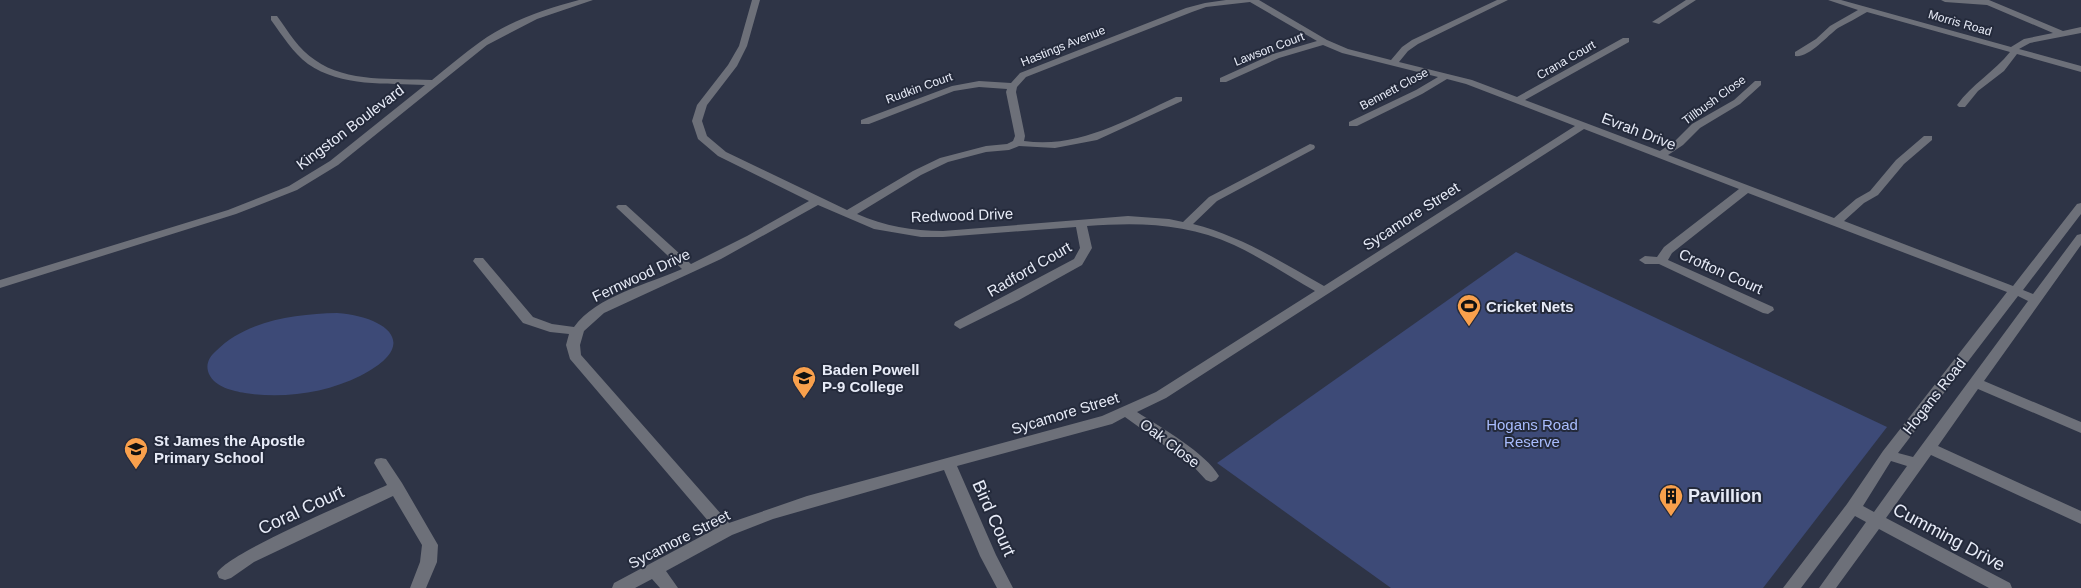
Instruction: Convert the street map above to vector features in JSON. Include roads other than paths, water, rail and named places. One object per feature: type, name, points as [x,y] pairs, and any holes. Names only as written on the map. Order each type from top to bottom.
[{"type":"street","name":"Kingston Boulevard","points":[[0,284],[232,212],[278,195],[306,181],[334,163],[433,83],[499,33],[542,14],[588,0]]},
{"type":"street","name":"Redwood Drive","points":[[756,0],[743,46],[732,66],[702,105],[697,121],[702,137],[722,154],[817,201],[878,227],[921,234],[1080,224],[1128,219],[1186,225],[1239,243],[1324,291]]},
{"type":"street","name":"Hastings Avenue","points":[[1018,143],[1020,136],[1012,99],[1013,86],[1023,75],[1189,10],[1205,5],[1247,0]]},
{"type":"street","name":"Evrah Drive","points":[[1253,0],[1324,42],[1352,53],[1446,76],[1518,100],[2036,299]]},
{"type":"street","points":[[1393,63],[1405,49],[1415,42],[1504,0]]},
{"type":"street","points":[[1656,22],[1692,0]]},
{"type":"street","name":"Morris Road","points":[[1832,0],[2081,67]]},
{"type":"street","name":"Morris Road","points":[[1843,0],[2081,67]]},
{"type":"street","points":[[1946,0],[1986,2],[2060,33]]},
{"type":"street","points":[[1798,54],[1819,41],[1833,28],[1866,10]]},
{"type":"street","points":[[274,18],[304,55],[319,67],[361,78],[433,83]]},
{"type":"street","points":[[1962,105],[1976,90],[2001,69],[2015,49],[2027,41],[2081,30]]},
{"type":"street","points":[[2027,51],[2037,46],[2043,39]]},
{"type":"street","name":"Crana Court","points":[[1518,100],[1626,40]]},
{"type":"street","name":"Lawson Court","points":[[1223,80],[1285,53],[1324,42]]},
{"type":"street","name":"Bennett Close","points":[[1353,124],[1419,92],[1446,76]]},
{"type":"street","name":"Tillbush Close","points":[[1661,155],[1679,143],[1696,126],[1737,102],[1758,83]]},
{"type":"street","name":"Rudkin Court","points":[[865,122],[952,89],[979,84],[1013,86]]},
{"type":"street","points":[[848,214],[917,173],[944,160],[986,149],[1009,147],[1018,143],[1042,146],[1078,142],[1093,138],[1179,99]]},
{"type":"street","name":"Sycamore Street","points":[[620,588],[654,568],[726,531],[766,515],[807,502],[1080,428],[1128,412],[1161,394],[1584,125]]},
{"type":"street","points":[[1836,222],[1874,193],[1900,162],[1928,138]]},
{"type":"street","points":[[1186,225],[1212,199],[1310,147]]},
{"type":"street","name":"Crofton Court","points":[[1662,261],[1668,250],[1746,188]]},
{"type":"street","name":"Fernwood Drive","points":[[577,331],[590,317],[604,308],[715,258],[817,201]]},
{"type":"street","name":"Hogans Road","points":[[1791,588],[1852,508],[1888,455],[2081,206]]},
{"type":"street","points":[[622,207],[647,231],[670,248],[690,270]]},
{"type":"street","name":"Radford Court","points":[[960,325],[1078,262],[1087,248],[1080,224]]},
{"type":"street","name":"Hogans Road","points":[[1827,588],[2081,237]]},
{"type":"street","name":"Crofton Court","points":[[1644,260],[1662,261],[1768,310]]},
{"type":"street","points":[[479,261],[528,320],[550,328],[577,331],[572,348],[575,356],[726,531]]},
{"type":"street","points":[[1976,383],[2081,428]]},
{"type":"street","name":"Oak Close","points":[[1128,412],[1198,462],[1211,476]]},
{"type":"street","points":[[1929,448],[2081,518]]},
{"type":"street","points":[[1888,455],[1917,464]]},
{"type":"street","points":[[381,463],[430,545],[431,552],[418,588]]},
{"type":"street","name":"Bird Court","points":[[948,463],[988,556],[1005,588]]},
{"type":"street","name":"Coral Court","points":[[225,573],[248,557],[397,487]]},
{"type":"street","name":"Cumming Drive","points":[[1852,508],[2004,588]]},
{"type":"street","points":[[654,568],[670,588]]},
{"type":"place","name":"Cricket Nets","points":[[1469,327]]},
{"type":"place","name":"Baden Powell P-9 College","points":[[804,399]]},
{"type":"place","name":"St James the Apostle Primary School","points":[[136,470]]},
{"type":"place","name":"Pavillion","points":[[1671,517]]},
{"type":"park label","name":"Hogans Road Reserve","points":[[1532,432]]}]
